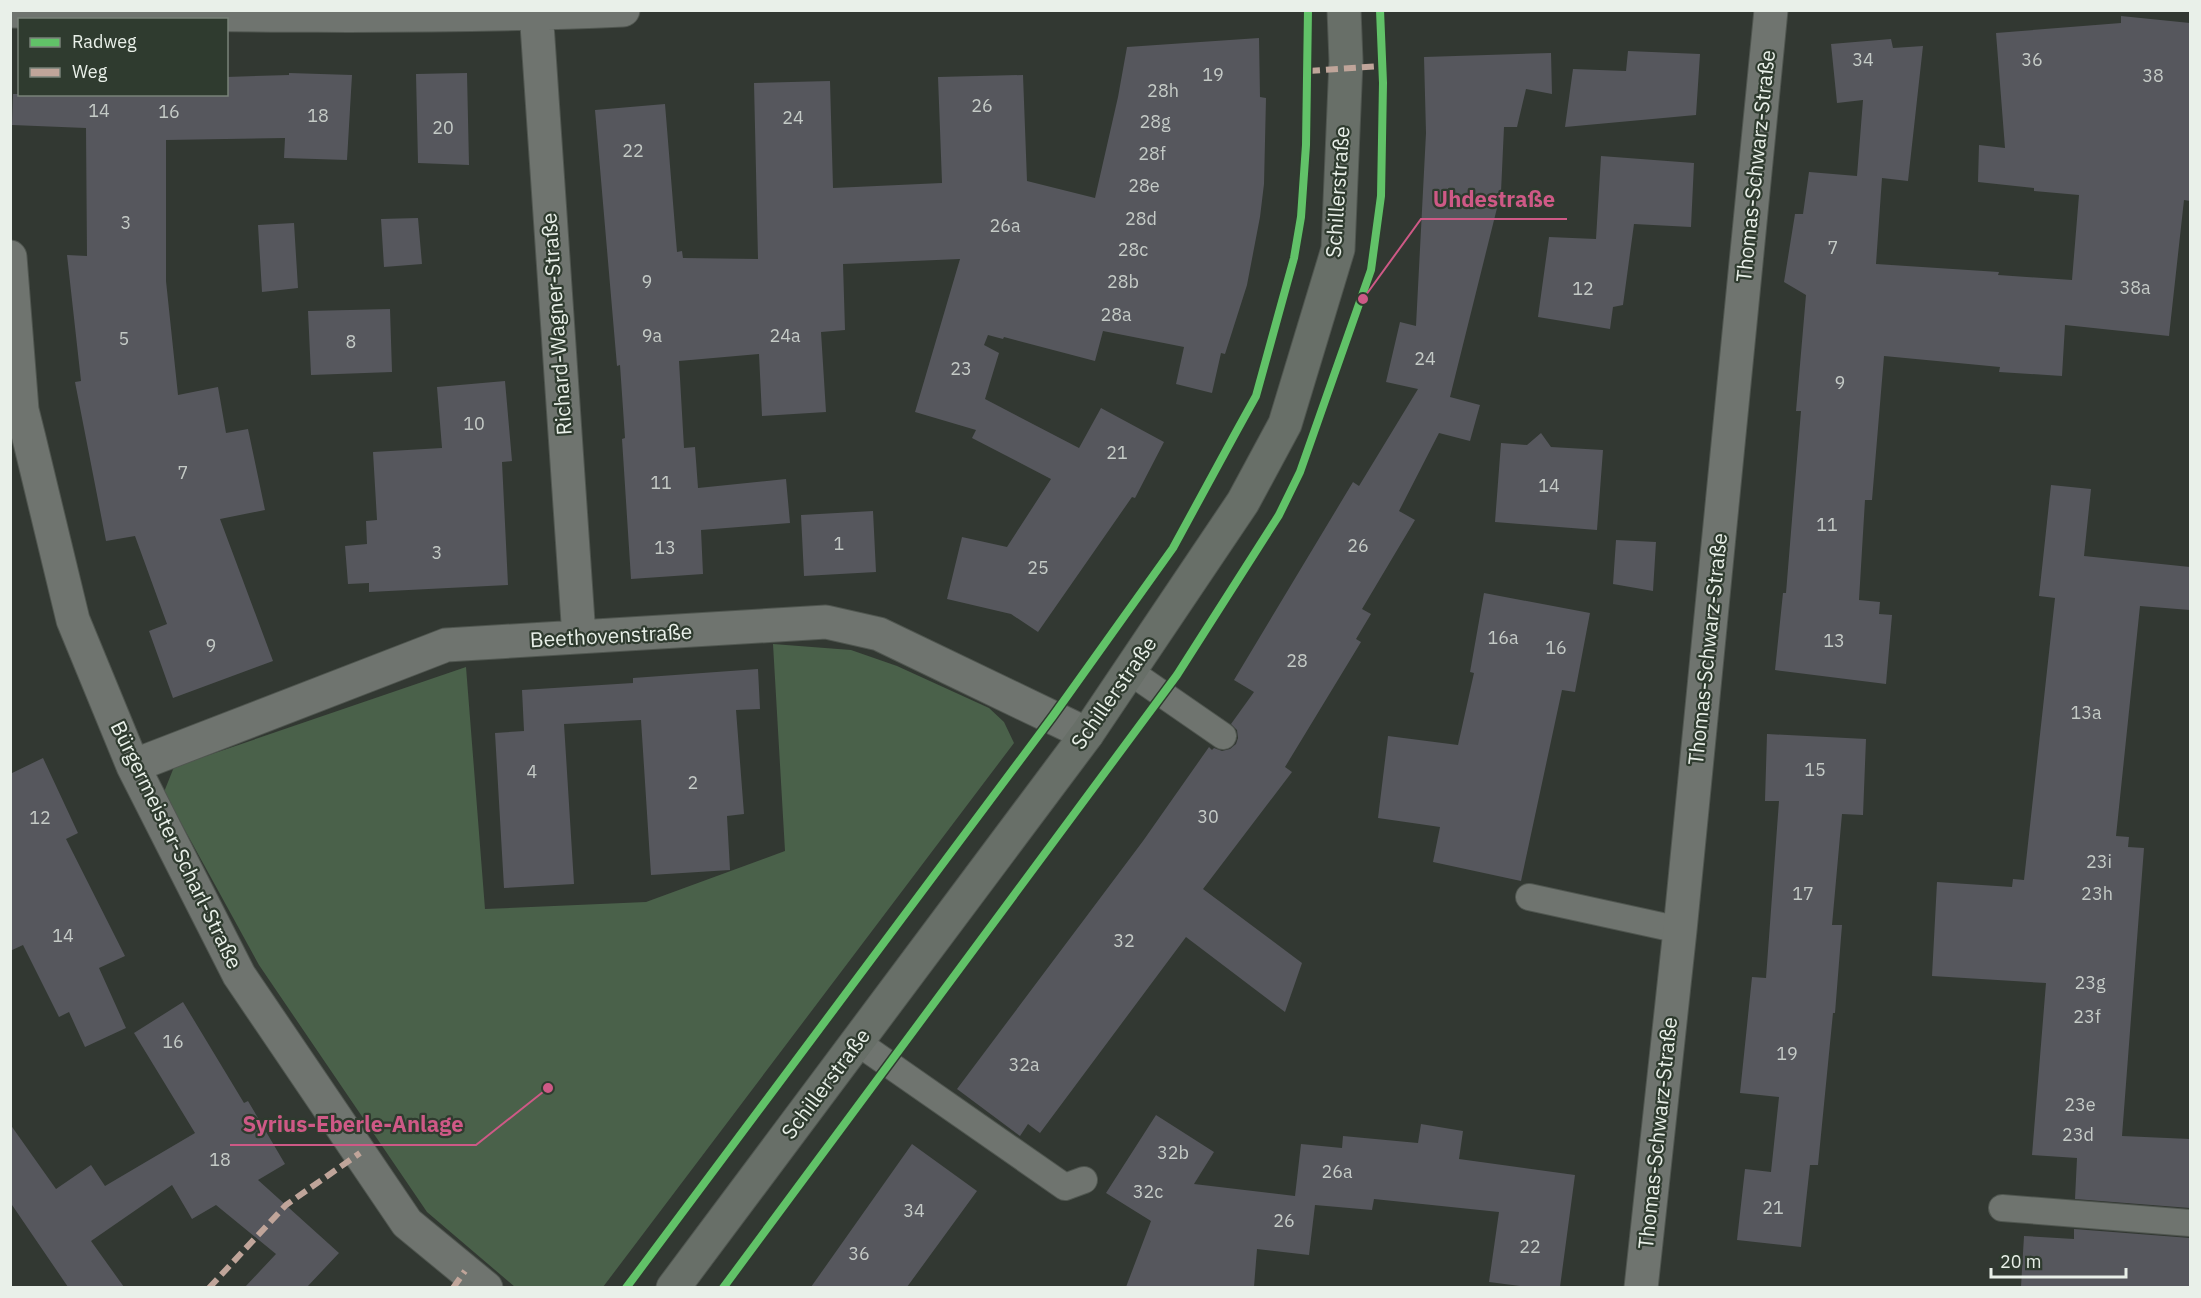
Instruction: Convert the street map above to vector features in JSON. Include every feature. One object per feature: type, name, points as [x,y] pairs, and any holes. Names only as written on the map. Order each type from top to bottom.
[{"type":"street","points":[[10,11],[209,13],[622,10]]},
{"type":"street","name":"Schillerstraße","points":[[673,1287],[1087,734],[1243,502],[1285,424],[1338,249],[1345,68],[1344,10]]},
{"type":"street","name":"Thomas-Schwarz-Straße","points":[[1641,1287],[1680,930],[1771,10]]},
{"type":"street","name":"Richard-Wagner-Straße","points":[[536,12],[579,638]]},
{"type":"street","name":"Bürgermeister-Scharl-Straße","points":[[10,257],[25,420],[73,620],[133,766],[239,975],[407,1223],[486,1287]]},
{"type":"street","name":"Beethovenstraße","points":[[133,766],[446,645],[826,622],[879,634],[1087,734]]},
{"type":"lane","points":[[1129,671],[1223,736]]},
{"type":"lane","points":[[1529,897],[1680,930]]},
{"type":"lane","points":[[856,1042],[1065,1187],[1084,1180]]},
{"type":"lane","points":[[2002,1208],[2190,1223]]},
{"type":"green space","points":[[773,644],[851,650],[897,666],[989,708],[1004,722],[1014,743],[603,1287],[515,1287],[427,1212],[259,965],[164,792],[174,767],[466,667],[485,909],[646,902],[785,851]]},
{"type":"building","points":[[2121,16],[2190,23],[2190,201],[2184,200],[2169,336],[2065,325],[2062,376],[1999,372],[2000,367],[1884,356],[1872,500],[1865,500],[1859,600],[1880,602],[1879,614],[1892,615],[1886,684],[1775,670],[1783,593],[1786,593],[1801,411],[1796,411],[1806,295],[1784,282],[1795,214],[1803,214],[1809,172],[1857,176],[1863,100],[1837,103],[1831,44],[1891,39],[1893,48],[1923,46],[1908,181],[1882,178],[1876,264],[1999,272],[1998,275],[2072,280],[2079,195],[1978,182],[1979,145],[2005,148],[1996,33],[2121,23]]},
{"type":"building","points":[[1259,38],[1260,97],[1266,98],[1264,184],[1260,217],[1247,285],[1225,354],[1221,353],[1212,393],[1176,384],[1184,347],[1103,331],[1095,361],[1004,337],[1003,339],[988,335],[984,345],[999,353],[985,399],[1079,448],[1101,408],[1164,442],[1135,498],[1132,497],[1038,632],[1011,614],[947,599],[962,537],[1007,547],[1051,479],[972,438],[976,430],[915,412],[960,259],[843,264],[845,330],[821,332],[826,412],[762,416],[759,354],[679,361],[684,448],[695,447],[698,488],[786,479],[790,523],[701,530],[703,574],[631,579],[622,439],[625,438],[620,365],[617,366],[595,110],[665,104],[677,252],[682,251],[683,258],[758,259],[754,83],[830,81],[833,188],[942,183],[938,77],[1023,75],[1027,181],[1095,198],[1127,47]]},
{"type":"building","points":[[1628,51],[1700,54],[1696,115],[1565,127],[1573,69],[1626,71]]},
{"type":"building","points":[[1551,53],[1552,94],[1526,89],[1517,127],[1504,127],[1501,192],[1450,397],[1480,405],[1470,441],[1439,433],[1399,511],[1415,520],[1362,609],[1371,614],[1356,639],[1361,642],[1285,767],[1292,772],[1203,889],[1302,963],[1285,1012],[1186,937],[1040,1133],[1028,1124],[1020,1136],[957,1089],[1143,841],[1209,747],[1212,750],[1214,748],[1222,751],[1236,744],[1237,730],[1231,724],[1254,692],[1234,680],[1353,482],[1359,486],[1418,389],[1386,382],[1400,322],[1416,326],[1426,133],[1424,57]]},
{"type":"building","points":[[289,73],[352,75],[347,160],[284,158],[285,138],[166,140],[166,281],[178,395],[218,387],[226,433],[248,429],[265,510],[220,519],[273,661],[173,698],[149,631],[167,624],[135,536],[106,541],[75,382],[81,381],[67,255],[87,256],[86,128],[12,125],[13,94],[18,94],[18,96],[228,96],[228,77],[289,75]]},
{"type":"building","points":[[467,73],[469,165],[418,163],[416,74]]},
{"type":"building","points":[[1601,156],[1694,163],[1691,227],[1634,224],[1623,305],[1613,307],[1610,329],[1538,317],[1549,237],[1596,239]]},
{"type":"building","points":[[418,218],[422,264],[384,267],[381,219]]},
{"type":"building","points":[[294,223],[298,288],[262,292],[258,225]]},
{"type":"building","points":[[390,309],[392,372],[311,375],[308,311]]},
{"type":"building","points":[[505,381],[512,461],[502,462],[508,585],[369,592],[369,583],[348,584],[345,546],[367,544],[366,521],[377,520],[373,452],[442,448],[437,387]]},
{"type":"building","points":[[1541,433],[1551,447],[1603,450],[1597,530],[1495,522],[1501,443],[1527,445]]},
{"type":"building","points":[[2051,485],[2091,489],[2084,556],[2190,567],[2190,610],[2140,606],[2116,836],[2129,837],[2128,847],[2144,848],[2122,1136],[2190,1139],[2190,1208],[2075,1199],[2077,1158],[2032,1155],[2046,983],[1932,976],[1937,882],[2012,887],[2013,879],[2024,880],[2055,598],[2039,596]]},
{"type":"building","points":[[873,511],[876,572],[804,576],[801,515]]},
{"type":"building","points":[[1616,540],[1656,542],[1653,591],[1613,584]]},
{"type":"building","points":[[1484,593],[1590,613],[1575,692],[1562,690],[1521,881],[1433,862],[1440,827],[1378,818],[1388,736],[1458,745],[1474,673],[1470,672]]},
{"type":"building","points":[[758,669],[760,709],[736,710],[744,814],[727,816],[730,870],[651,875],[641,720],[564,724],[574,884],[504,888],[495,733],[524,731],[522,690],[633,683],[633,678]]},
{"type":"building","points":[[1767,734],[1866,739],[1863,815],[1842,814],[1832,925],[1842,925],[1835,1013],[1833,1013],[1818,1165],[1810,1165],[1801,1247],[1737,1240],[1745,1169],[1771,1172],[1779,1097],[1740,1093],[1752,977],[1766,978],[1779,801],[1765,801]]},
{"type":"building","points":[[43,758],[78,833],[66,839],[125,956],[99,968],[126,1028],[85,1047],[69,1012],[59,1017],[23,945],[10,951],[10,774]]},
{"type":"building","points":[[183,1002],[244,1103],[248,1101],[285,1164],[258,1180],[339,1253],[307,1287],[245,1287],[276,1254],[216,1205],[192,1219],[172,1185],[91,1241],[124,1287],[68,1287],[10,1202],[10,1124],[56,1189],[91,1165],[105,1186],[195,1133],[134,1033]]},
{"type":"building","points":[[1156,1115],[1214,1152],[1194,1184],[1295,1196],[1301,1144],[1342,1148],[1343,1136],[1418,1143],[1421,1124],[1463,1131],[1459,1159],[1575,1175],[1560,1287],[1528,1287],[1489,1282],[1499,1212],[1374,1199],[1372,1210],[1315,1205],[1309,1255],[1257,1249],[1254,1287],[1126,1287],[1151,1221],[1106,1193]]},
{"type":"building","points":[[912,1144],[977,1191],[907,1287],[811,1287]]},
{"type":"building","points":[[2074,1229],[2190,1238],[2190,1287],[2021,1287],[2024,1236],[2074,1239]]},
{"type":"marked path","points":[[1308,71],[1382,66]]},
{"type":"marked path","points":[[209,1288],[286,1205],[360,1153]]},
{"type":"marked path","points":[[453,1288],[465,1271]]},
{"type":"cycle path","points":[[626,1288],[1053,716],[1173,548],[1256,396],[1294,258],[1301,217],[1306,145],[1308,10]]},
{"type":"cycle path","points":[[723,1288],[1177,675],[1279,515],[1300,472],[1371,270],[1381,196],[1383,83],[1380,10]]},
{"type":"place","name":"Uhdestraße","points":[[1363,299]]},
{"type":"place","name":"Syrius-Eberle-Anlage","points":[[548,1088]]}]
